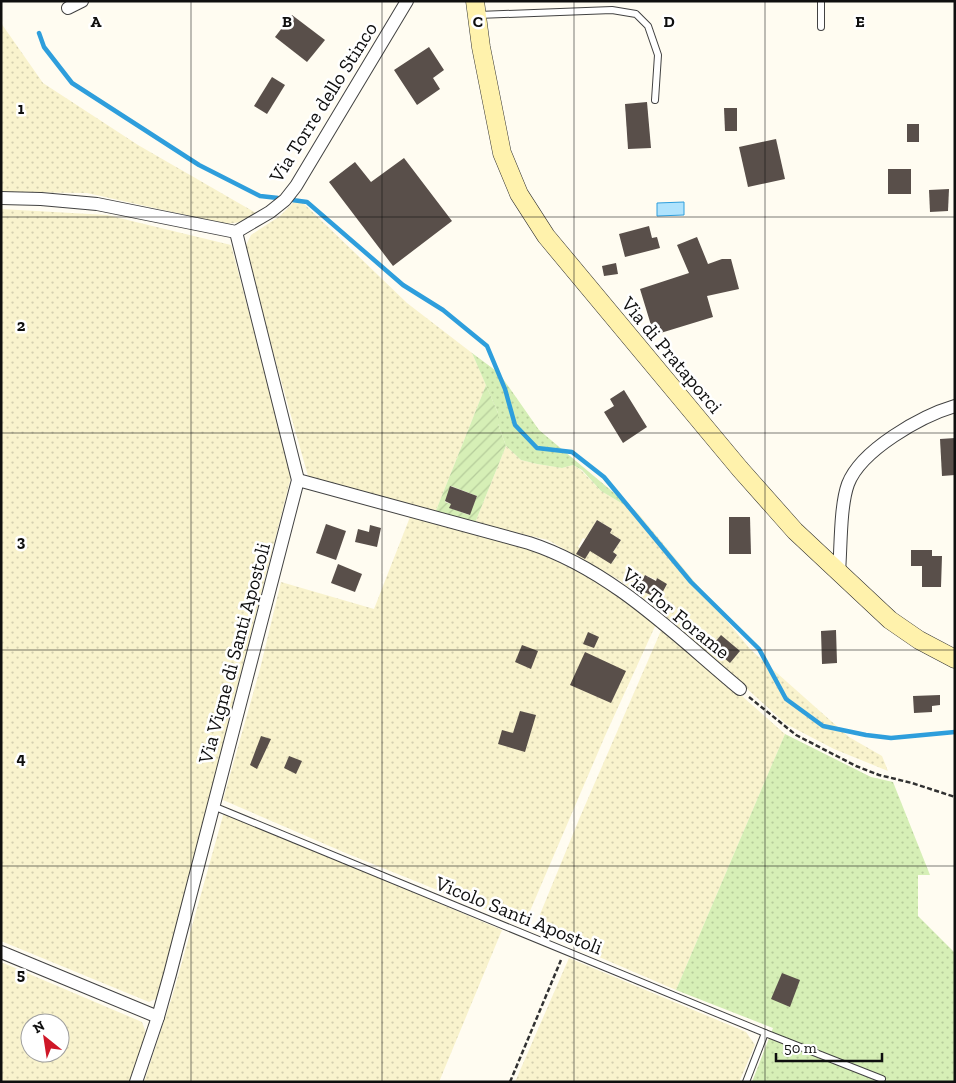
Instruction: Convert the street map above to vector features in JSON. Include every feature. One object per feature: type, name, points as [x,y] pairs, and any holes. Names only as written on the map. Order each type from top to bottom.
[{"type":"street","points":[[68,8],[82,1]]},
{"type":"street","name":"Via Torre dello Stinco","points":[[236,232],[270,212],[285,200],[296,186],[407,1]]},
{"type":"street","name":"Via di Prataporci","points":[[476,8],[490,99],[502,153],[514,184],[532,216],[564,259],[756,488],[799,535],[897,626],[955,659]]},
{"type":"street","points":[[1,198],[97,204],[236,232]]},
{"type":"street","name":"Via Vigne di Santi Apostoli","points":[[136,1082],[158,1017],[298,480],[236,232]]},
{"type":"street","points":[[839,572],[846,494],[857,468],[869,456],[905,428],[929,414],[955,406]]},
{"type":"street","name":"Via Tor Forame","points":[[298,480],[529,543],[558,554],[629,596],[740,689]]},
{"type":"street","points":[[1,952],[158,1017]]},
{"type":"lane","points":[[820,1],[821,27]]},
{"type":"lane","points":[[476,8],[612,10],[636,14],[648,26],[658,55],[655,100]]},
{"type":"lane","name":"Vicolo Santi Apostoli","points":[[213,806],[565,952],[882,1078]]},
{"type":"lane","points":[[746,1082],[765,1033]]},
{"type":"path","points":[[740,689],[796,735],[847,762],[875,774],[923,786],[955,797]]},
{"type":"path","points":[[510,1082],[565,952]]},
{"type":"shaded area","points":[[1,23],[43,83],[138,145],[256,213],[241,222],[226,224],[87,193],[1,192]]},
{"type":"shaded area","points":[[298,198],[407,303],[472,353],[486,385],[435,513],[308,476],[244,249],[251,235],[280,216]]},
{"type":"shaded area","points":[[1,209],[107,215],[231,245],[292,473],[158,998],[149,1002],[1,941]]},
{"type":"shaded area","points":[[506,446],[521,460],[562,468],[573,465],[581,470],[601,491],[638,513],[750,649],[849,737],[882,756],[888,771],[834,749],[786,724],[693,640],[650,603],[619,580],[548,540],[475,523]],"holes":[[[597,520],[612,529],[609,535],[621,540],[613,552],[617,555],[612,563],[591,550],[589,553],[578,547]],[[645,575],[667,584],[659,599],[638,589]]]},
{"type":"shaded area","points":[[410,517],[527,547],[579,572],[642,607],[657,622],[605,736],[524,925],[348,854],[223,800],[260,669],[281,582],[374,609]]},
{"type":"shaded area","points":[[663,626],[785,734],[676,990],[534,929],[580,817]]},
{"type":"shaded area","points":[[224,812],[502,930],[439,1082],[144,1082],[173,994]]},
{"type":"shaded area","points":[[569,958],[746,1032],[755,1045],[739,1082],[515,1082]]},
{"type":"shaded area","points":[[1,962],[142,1022],[146,1033],[130,1082],[1,1082]]},
{"type":"green space","points":[[472,353],[499,373],[539,430],[638,513],[601,491],[582,470],[573,465],[562,468],[521,460],[506,446],[498,424],[498,413]]},
{"type":"green space","points":[[486,385],[498,413],[498,424],[506,446],[475,523],[435,513]],"holes":[[[451,486],[477,496],[469,515],[450,508],[451,504],[445,502]]]},
{"type":"green space","points":[[785,734],[871,777],[893,782],[930,875],[918,875],[918,916],[955,953],[955,1082],[752,1082],[773,1028],[676,990]]},
{"type":"water","points":[[684,202],[684,215],[657,216],[657,203]]},
{"type":"building","points":[[292,15],[325,40],[307,62],[275,37]]},
{"type":"building","points":[[429,47],[444,70],[433,78],[440,89],[417,105],[394,70]]},
{"type":"building","points":[[272,77],[285,85],[267,114],[254,106]]},
{"type":"building","points":[[647,102],[651,148],[628,149],[625,104]]},
{"type":"building","points":[[724,108],[737,108],[737,131],[725,131]]},
{"type":"building","points":[[907,124],[919,124],[919,142],[907,142]]},
{"type":"building","points":[[776,139],[785,179],[748,187],[739,147]]},
{"type":"building","points":[[404,158],[452,221],[393,266],[329,182],[355,162],[371,182]]},
{"type":"building","points":[[888,169],[911,169],[911,194],[888,194]]},
{"type":"building","points":[[949,189],[948,211],[930,212],[929,190]]},
{"type":"building","points":[[649,226],[652,238],[657,237],[660,248],[625,257],[619,234]]},
{"type":"building","points":[[697,237],[708,264],[722,259],[731,259],[739,289],[707,296],[713,317],[654,335],[640,289],[689,273],[677,245]]},
{"type":"building","points":[[616,263],[618,274],[604,276],[602,266]]},
{"type":"building","points":[[624,390],[647,427],[623,443],[604,412],[614,406],[610,399]]},
{"type":"building","points":[[955,438],[955,475],[942,476],[940,439]]},
{"type":"building","points":[[450,486],[477,496],[470,515],[449,508],[451,504],[445,501]]},
{"type":"building","points":[[729,517],[750,517],[751,554],[729,554]]},
{"type":"building","points":[[597,520],[612,529],[610,533],[621,540],[613,552],[617,555],[611,564],[590,551],[585,559],[576,554]]},
{"type":"building","points":[[326,524],[346,531],[336,560],[316,553]]},
{"type":"building","points":[[370,525],[381,528],[377,547],[355,542],[358,529],[369,532]]},
{"type":"building","points":[[911,550],[932,550],[932,556],[942,556],[941,587],[922,587],[922,566],[911,566]]},
{"type":"building","points":[[338,564],[362,574],[355,592],[331,583]]},
{"type":"building","points":[[645,575],[656,581],[657,578],[667,584],[659,599],[638,589]]},
{"type":"building","points":[[836,630],[837,663],[822,664],[821,631]]},
{"type":"building","points":[[588,632],[599,637],[594,648],[583,644]]},
{"type":"building","points":[[721,635],[740,651],[730,663],[711,647]]},
{"type":"building","points":[[522,645],[538,651],[531,669],[515,662]]},
{"type":"building","points":[[585,652],[626,671],[611,703],[570,685]]},
{"type":"building","points":[[940,695],[940,705],[932,706],[932,712],[914,713],[913,696]]},
{"type":"building","points":[[520,711],[536,715],[525,752],[498,744],[502,730],[513,733]]},
{"type":"building","points":[[261,736],[271,739],[257,769],[250,765]]},
{"type":"building","points":[[289,756],[302,761],[296,774],[284,768]]},
{"type":"building","points":[[782,973],[800,980],[790,1007],[771,999]]},
{"type":"waterway","points":[[39,33],[44,47],[72,83],[199,165],[260,196],[278,198]]},
{"type":"waterway","points":[[292,200],[307,202],[403,285],[443,310],[487,346],[505,389],[515,425],[537,448],[572,452],[604,477],[691,582],[759,649],[786,699],[823,726],[866,735],[891,738],[955,732]]}]
